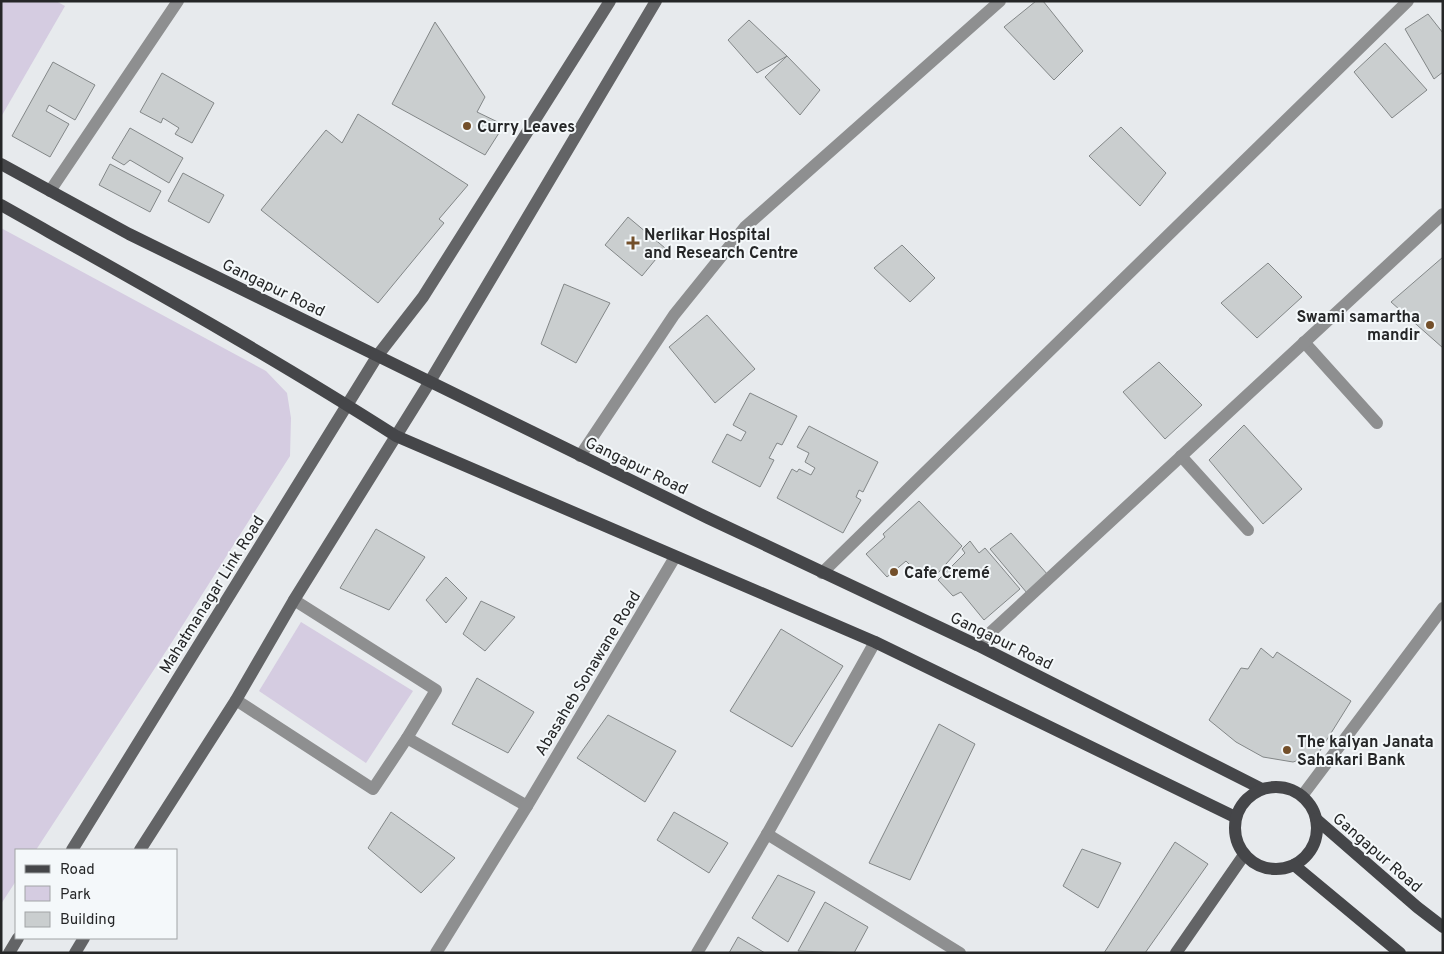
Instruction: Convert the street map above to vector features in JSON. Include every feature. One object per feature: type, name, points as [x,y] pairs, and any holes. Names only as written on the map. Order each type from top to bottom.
[{"type":"main road","name":"Mahatmanagar Link Road","points":[[73,849],[378,355],[422,296],[610,1]]},
{"type":"main road","points":[[141,849],[236,700],[294,600],[429,383],[656,1]]},
{"type":"main road","name":"Gangapur Road","points":[[1,164],[129,234],[378,355],[429,383],[977,645],[1262,789]]},
{"type":"main road","points":[[1,205],[347,405],[396,436],[875,642],[1236,817]]},
{"type":"main road","points":[[1276,786],[1289,789],[1302,796],[1311,806],[1316,819],[1317,833],[1313,846],[1305,857],[1294,866],[1281,870],[1267,869],[1254,864],[1244,855],[1236,837],[1236,817],[1246,800],[1262,789],[1276,786]]},
{"type":"main road","name":"Gangapur Road","points":[[1316,819],[1417,907],[1443,927]]},
{"type":"main road","points":[[1176,953],[1244,855]]},
{"type":"main road","points":[[1294,866],[1400,953]]},
{"type":"main road","points":[[9,953],[17,939]]},
{"type":"main road","points":[[75,953],[83,939]]},
{"type":"street","points":[[50,191],[178,1]]},
{"type":"street","points":[[580,456],[674,315],[745,227],[1000,1]]},
{"type":"street","points":[[822,572],[1408,1]]},
{"type":"street","points":[[977,645],[1443,214]]},
{"type":"street","points":[[1304,342],[1376,423]]},
{"type":"street","points":[[1181,456],[1248,530]]},
{"type":"street","name":"Abasaheb Sonawane Road","points":[[436,953],[527,806],[675,557]]},
{"type":"street","points":[[236,700],[373,789],[436,690],[294,600]]},
{"type":"street","points":[[1302,796],[1443,608]]},
{"type":"street","points":[[697,953],[767,834],[875,642]]},
{"type":"street","points":[[407,738],[527,806]]},
{"type":"street","points":[[767,834],[960,953]]},
{"type":"green space","points":[[1,1],[56,1],[65,6],[1,117]]},
{"type":"green space","points":[[1,228],[266,371],[287,393],[291,418],[290,456],[172,642],[37,849],[15,849],[15,883],[1,904]]},
{"type":"green space","points":[[301,622],[413,691],[366,763],[259,691]]},
{"type":"building","points":[[1036,1],[1043,1],[1083,51],[1054,80],[1004,27]]},
{"type":"building","points":[[1428,14],[1443,33],[1443,72],[1434,79],[1405,29]]},
{"type":"building","points":[[749,20],[787,56],[757,73],[728,40]]},
{"type":"building","points":[[435,22],[485,97],[477,112],[504,125],[485,155],[392,104]]},
{"type":"building","points":[[1385,43],[1427,90],[1392,118],[1354,72]]},
{"type":"building","points":[[787,56],[820,90],[800,115],[765,77]]},
{"type":"building","points":[[53,62],[95,85],[75,120],[49,105],[46,111],[69,124],[50,157],[12,136]]},
{"type":"building","points":[[162,73],[214,103],[192,143],[175,134],[179,128],[163,118],[161,123],[140,112]]},
{"type":"building","points":[[358,114],[468,185],[439,219],[444,223],[378,303],[261,210],[326,130],[342,143]]},
{"type":"building","points":[[1121,127],[1166,173],[1140,206],[1089,156]]},
{"type":"building","points":[[130,128],[183,158],[169,183],[130,160],[124,165],[112,158]]},
{"type":"building","points":[[110,164],[161,191],[150,212],[99,185]]},
{"type":"building","points":[[183,173],[224,195],[209,223],[168,201]]},
{"type":"building","points":[[628,217],[665,248],[642,276],[605,245]]},
{"type":"building","points":[[902,245],[935,278],[910,302],[874,268]]},
{"type":"building","name":"Swami samartha mandir","points":[[1443,257],[1443,348],[1391,302]]},
{"type":"building","points":[[1268,263],[1302,297],[1257,338],[1221,303]]},
{"type":"building","points":[[564,284],[610,303],[576,363],[541,344]]},
{"type":"building","points":[[707,315],[755,369],[715,403],[669,347]]},
{"type":"building","points":[[1159,362],[1202,405],[1165,439],[1123,392]]},
{"type":"building","points":[[750,393],[797,416],[782,445],[777,443],[769,458],[774,460],[760,487],[712,462],[727,434],[741,441],[746,432],[733,425]]},
{"type":"building","points":[[1244,425],[1302,489],[1263,524],[1209,460]]},
{"type":"building","points":[[809,426],[878,462],[863,492],[859,490],[856,497],[861,500],[843,533],[777,498],[792,469],[797,472],[799,469],[811,475],[815,468],[805,462],[809,453],[797,447]]},
{"type":"building","points":[[919,501],[962,546],[938,573],[932,567],[922,577],[906,561],[887,577],[866,554],[885,537],[883,534]]},
{"type":"building","points":[[376,529],[425,557],[389,610],[340,588]]},
{"type":"building","points":[[1011,533],[1048,575],[1027,593],[990,549]]},
{"type":"building","points":[[970,541],[979,553],[985,548],[1020,589],[984,620],[961,592],[953,596],[938,580],[965,553],[962,549]]},
{"type":"building","points":[[446,577],[467,598],[446,623],[426,600]]},
{"type":"building","points":[[481,601],[515,617],[485,651],[463,634]]},
{"type":"building","points":[[781,629],[843,666],[792,747],[730,711]]},
{"type":"building","points":[[1261,648],[1273,658],[1277,652],[1351,701],[1318,754],[1293,762],[1263,757],[1236,742],[1209,720],[1241,668],[1248,669]]},
{"type":"building","points":[[477,678],[534,712],[508,753],[452,724]]},
{"type":"building","points":[[608,715],[676,751],[645,802],[577,758]]},
{"type":"building","points":[[939,724],[975,744],[910,880],[869,863]]},
{"type":"building","points":[[391,812],[455,858],[421,893],[368,848]]},
{"type":"building","points":[[674,812],[728,843],[709,873],[657,840]]},
{"type":"building","points":[[1175,842],[1208,864],[1145,953],[1104,953]]},
{"type":"building","points":[[1082,849],[1121,863],[1098,908],[1063,886]]},
{"type":"building","points":[[778,875],[815,892],[788,942],[752,918]]},
{"type":"building","points":[[825,902],[868,927],[854,953],[798,951]]},
{"type":"building","points":[[738,937],[765,953],[729,953]]},
{"type":"place","name":"Curry Leaves","points":[[467,126]]},
{"type":"place","name":"Nerlikar Hospital and Research Centre","points":[[633,243]]},
{"type":"place","name":"Swami samartha mandir","points":[[1430,325]]},
{"type":"place","name":"Cafe Cremé","points":[[894,572]]},
{"type":"place","name":"The kalyan Janata Sahakari Bank","points":[[1287,750]]}]
